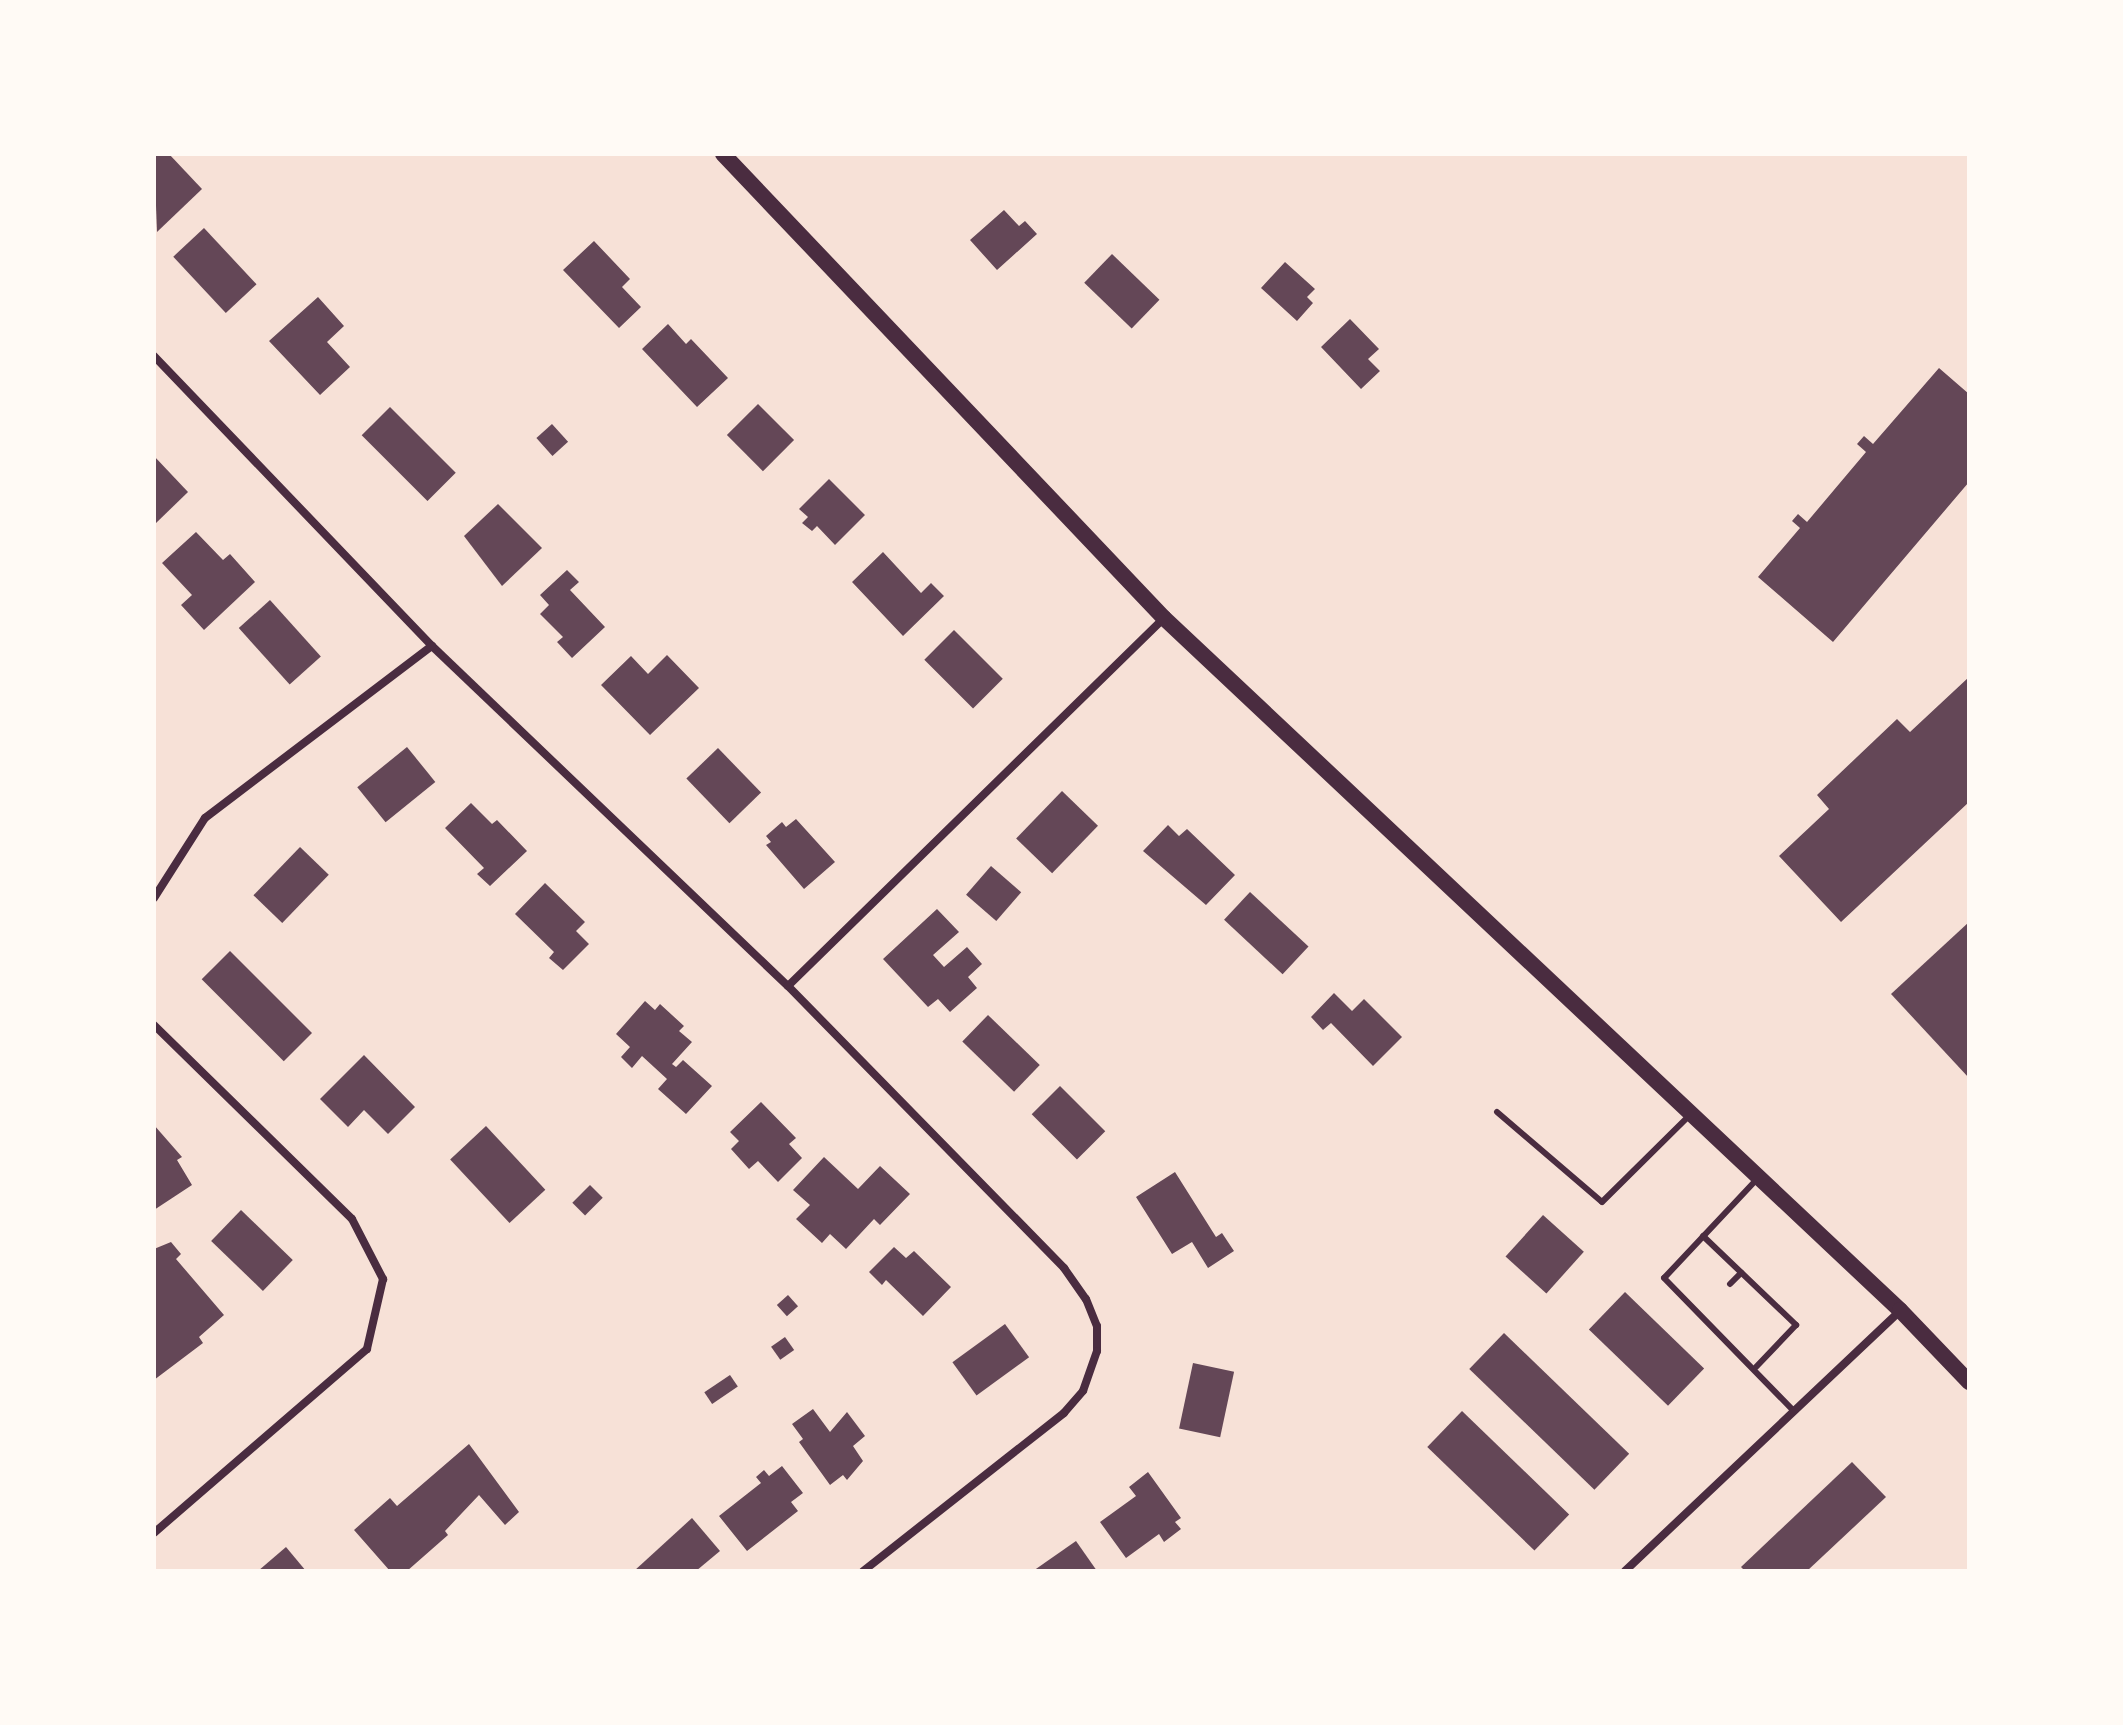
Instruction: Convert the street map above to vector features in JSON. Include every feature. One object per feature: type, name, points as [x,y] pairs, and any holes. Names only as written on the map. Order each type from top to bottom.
[{"type":"main road","points":[[723,154],[1164,618],[1900,1310],[1969,1382]]},
{"type":"street","points":[[154,356],[432,646],[788,986],[1064,1268],[1097,1326],[1092,1369],[1083,1391],[1064,1413],[863,1571]]},
{"type":"street","points":[[788,986],[1164,618]]},
{"type":"street","points":[[154,898],[205,818],[432,646]]},
{"type":"street","points":[[154,1025],[352,1219],[383,1279],[367,1349],[154,1533]]},
{"type":"street","points":[[1625,1571],[1900,1310]]},
{"type":"lane","points":[[1497,1112],[1602,1202],[1692,1114]]},
{"type":"lane","points":[[1758,1178],[1664,1278],[1756,1367],[1794,1411]]},
{"type":"lane","points":[[1703,1236],[1796,1325],[1756,1367]]},
{"type":"lane","points":[[1730,1284],[1741,1273]]},
{"type":"lane","points":[[1701,1314],[1709,1307]]},
{"type":"building","points":[[154,154],[169,154],[202,189],[157,232]]},
{"type":"building","points":[[1004,210],[1019,226],[1025,221],[1037,234],[997,270],[970,240]]},
{"type":"building","points":[[204,228],[257,284],[226,313],[173,257]]},
{"type":"building","points":[[594,241],[630,279],[622,287],[641,307],[619,328],[563,270]]},
{"type":"building","points":[[1112,254],[1159,300],[1132,329],[1084,283]]},
{"type":"building","points":[[1285,262],[1315,289],[1307,297],[1313,303],[1297,321],[1261,288]]},
{"type":"building","points":[[318,297],[344,326],[327,342],[350,367],[320,395],[269,341]]},
{"type":"building","points":[[1350,319],[1379,349],[1368,359],[1380,371],[1361,389],[1321,347]]},
{"type":"building","points":[[668,324],[686,344],[691,339],[728,378],[697,407],[642,349]]},
{"type":"building","points":[[1939,368],[1969,394],[1969,482],[1833,642],[1758,577],[1800,528],[1792,521],[1798,514],[1807,522],[1866,452],[1857,444],[1864,436],[1873,444]]},
{"type":"building","points":[[758,404],[794,440],[763,471],[727,435]]},
{"type":"building","points":[[390,407],[456,473],[427,501],[362,435]]},
{"type":"building","points":[[552,424],[568,442],[552,456],[536,438]]},
{"type":"building","points":[[154,456],[188,492],[154,525]]},
{"type":"building","points":[[829,479],[865,515],[835,545],[817,526],[812,531],[802,523],[808,517],[799,509]]},
{"type":"building","points":[[498,504],[542,548],[502,586],[464,536]]},
{"type":"building","points":[[196,532],[223,560],[230,554],[255,582],[204,630],[181,605],[192,595],[162,563]]},
{"type":"building","points":[[883,552],[921,593],[931,583],[944,596],[903,636],[852,582]]},
{"type":"building","points":[[567,570],[579,582],[570,590],[605,627],[572,658],[557,642],[563,637],[540,614],[549,605],[540,595]]},
{"type":"building","points":[[270,600],[321,656],[290,685],[239,628]]},
{"type":"building","points":[[954,630],[1003,679],[973,708],[924,660]]},
{"type":"building","points":[[667,655],[699,688],[650,735],[601,685],[631,656],[648,674]]},
{"type":"building","points":[[1969,677],[1969,802],[1841,922],[1779,856],[1829,809],[1817,795],[1897,719],[1910,732]]},
{"type":"building","points":[[407,747],[435,782],[386,822],[357,787]]},
{"type":"building","points":[[718,748],[761,793],[729,823],[686,779]]},
{"type":"building","points":[[1062,791],[1098,826],[1052,873],[1016,838]]},
{"type":"building","points":[[471,803],[492,824],[497,820],[527,851],[490,886],[477,874],[484,868],[445,828]]},
{"type":"building","points":[[796,819],[835,862],[804,889],[766,845],[771,842],[766,836],[782,822],[786,827]]},
{"type":"building","points":[[1168,825],[1179,836],[1187,829],[1235,875],[1206,905],[1143,851]]},
{"type":"building","points":[[300,847],[329,875],[282,923],[253,895]]},
{"type":"building","points":[[991,866],[1021,892],[996,921],[966,895]]},
{"type":"building","points":[[545,883],[585,922],[576,931],[589,944],[563,970],[549,958],[554,952],[515,914]]},
{"type":"building","points":[[1250,892],[1309,947],[1283,974],[1224,920]]},
{"type":"building","points":[[937,909],[959,932],[933,955],[944,967],[967,947],[982,964],[968,977],[977,988],[950,1012],[938,999],[928,1007],[883,959]]},
{"type":"building","points":[[1969,922],[1969,1078],[1891,994]]},
{"type":"building","points":[[230,951],[312,1033],[284,1061],[202,979]]},
{"type":"building","points":[[1334,993],[1352,1011],[1364,999],[1402,1037],[1373,1066],[1331,1023],[1323,1030],[1311,1017]]},
{"type":"building","points":[[645,1001],[655,1010],[660,1004],[684,1026],[679,1031],[692,1042],[672,1064],[676,1067],[683,1060],[712,1086],[686,1114],[658,1089],[667,1079],[642,1056],[632,1068],[621,1057],[630,1047],[616,1034]]},
{"type":"building","points":[[988,1015],[1040,1065],[1014,1092],[962,1042]]},
{"type":"building","points":[[364,1055],[415,1107],[388,1134],[364,1110],[348,1127],[320,1099]]},
{"type":"building","points":[[1060,1086],[1105,1131],[1077,1160],[1032,1114]]},
{"type":"building","points":[[761,1102],[796,1138],[789,1144],[802,1158],[778,1182],[758,1161],[749,1169],[731,1149],[739,1141],[730,1132]]},
{"type":"building","points":[[154,1125],[182,1157],[177,1160],[192,1185],[154,1210]]},
{"type":"building","points":[[486,1126],[545,1190],[509,1223],[450,1159]]},
{"type":"building","points":[[824,1157],[858,1189],[880,1166],[910,1194],[880,1225],[874,1219],[846,1249],[830,1234],[822,1243],[796,1219],[810,1205],[793,1190]]},
{"type":"building","points":[[1175,1172],[1216,1237],[1222,1233],[1234,1251],[1208,1268],[1192,1242],[1172,1254],[1136,1197]]},
{"type":"building","points":[[590,1185],[603,1198],[585,1215],[572,1203]]},
{"type":"building","points":[[241,1210],[293,1260],[263,1291],[211,1241]]},
{"type":"building","points":[[1543,1215],[1584,1252],[1546,1293],[1506,1257]]},
{"type":"building","points":[[171,1242],[181,1254],[176,1259],[224,1315],[199,1337],[203,1343],[154,1380],[154,1249]]},
{"type":"building","points":[[894,1247],[906,1258],[914,1251],[951,1287],[923,1316],[886,1280],[882,1285],[869,1272]]},
{"type":"building","points":[[1625,1292],[1704,1368],[1668,1406],[1589,1329]]},
{"type":"building","points":[[788,1295],[798,1306],[787,1316],[777,1305]]},
{"type":"building","points":[[1005,1324],[1029,1357],[977,1395],[952,1362]]},
{"type":"building","points":[[1504,1333],[1629,1454],[1594,1490],[1469,1369]]},
{"type":"building","points":[[785,1337],[794,1350],[780,1360],[771,1347]]},
{"type":"building","points":[[1193,1363],[1234,1372],[1220,1437],[1179,1429]]},
{"type":"building","points":[[730,1375],[738,1387],[712,1404],[704,1392]]},
{"type":"building","points":[[813,1409],[830,1432],[847,1412],[865,1436],[853,1446],[863,1461],[847,1480],[843,1475],[830,1485],[799,1442],[803,1439],[792,1424]]},
{"type":"building","points":[[1462,1411],[1569,1515],[1534,1550],[1427,1447]]},
{"type":"building","points":[[469,1444],[519,1512],[505,1525],[479,1495],[445,1531],[448,1535],[407,1571],[390,1571],[354,1530],[390,1498],[397,1506]]},
{"type":"building","points":[[1852,1462],[1886,1497],[1807,1571],[1745,1571],[1741,1567]]},
{"type":"building","points":[[782,1466],[803,1493],[791,1502],[798,1511],[747,1551],[719,1516],[761,1483],[756,1477],[764,1470],[769,1476]]},
{"type":"building","points":[[1148,1472],[1181,1518],[1175,1522],[1181,1529],[1164,1542],[1159,1534],[1126,1558],[1100,1522],[1136,1496],[1129,1487]]},
{"type":"building","points":[[692,1518],[720,1551],[696,1571],[634,1571]]},
{"type":"building","points":[[1076,1541],[1097,1571],[1033,1571]]},
{"type":"building","points":[[286,1547],[306,1571],[258,1571]]}]
